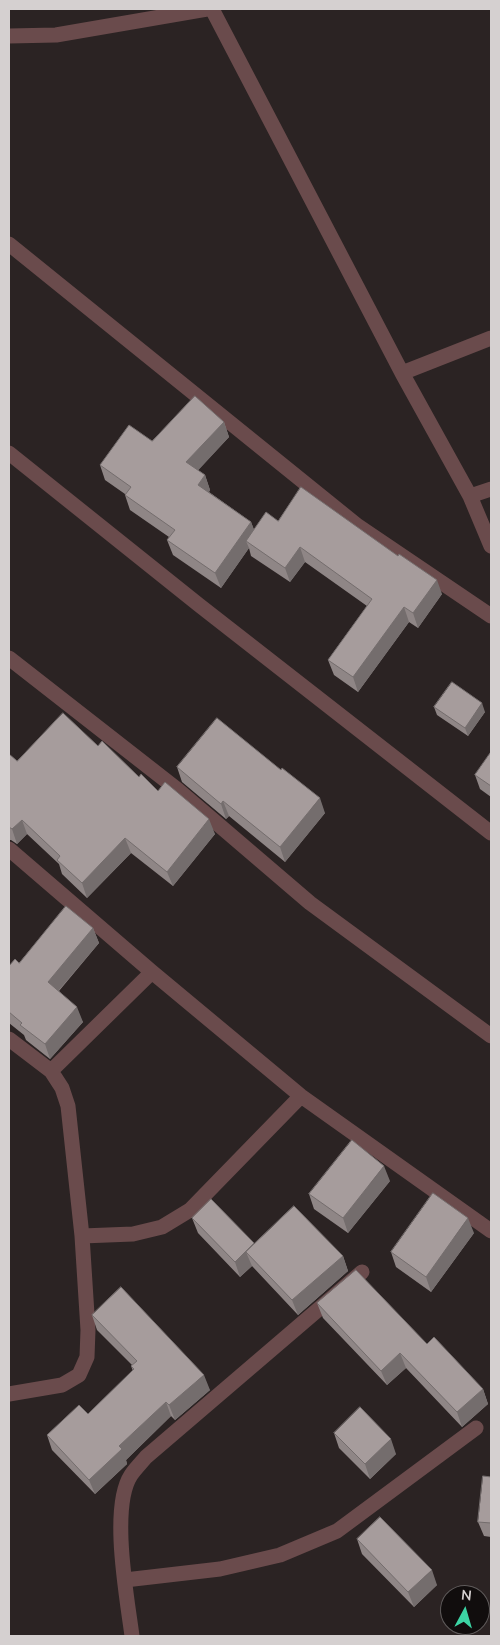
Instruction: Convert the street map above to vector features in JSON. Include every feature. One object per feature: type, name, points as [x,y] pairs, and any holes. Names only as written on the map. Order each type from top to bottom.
[{"type":"street","points":[[9,36],[56,35],[208,9]]},
{"type":"street","points":[[212,9],[402,373],[470,496],[491,546]]},
{"type":"street","points":[[9,244],[358,526],[491,616]]},
{"type":"street","points":[[402,373],[491,338]]},
{"type":"street","points":[[9,453],[199,606],[491,833]]},
{"type":"street","points":[[470,496],[491,489]]},
{"type":"street","points":[[9,658],[178,790],[310,903],[491,1036]]},
{"type":"street","points":[[9,849],[152,972],[301,1096],[491,1231]]},
{"type":"street","points":[[51,1071],[152,972]]},
{"type":"street","points":[[9,1039],[51,1071],[62,1088],[68,1106],[82,1236],[88,1330],[87,1357],[78,1375],[62,1385],[9,1394]]},
{"type":"street","points":[[82,1236],[133,1234],[162,1228],[190,1210],[301,1096]]},
{"type":"street","points":[[132,1636],[125,1580],[120,1509],[123,1494],[131,1475],[154,1451],[362,1272]]},
{"type":"street","points":[[125,1580],[220,1569],[280,1555],[337,1531],[476,1428]]},
{"type":"building","points":[[195,396],[224,422],[186,462],[205,475],[198,485],[251,522],[215,573],[167,540],[175,530],[125,495],[131,487],[100,465],[129,425],[152,441]]},
{"type":"building","points":[[301,487],[398,556],[399,554],[437,580],[413,613],[404,607],[353,677],[328,660],[372,599],[300,547],[285,568],[246,541],[266,512],[278,521]]},
{"type":"building","points":[[452,682],[482,703],[465,728],[434,707]]},
{"type":"building","points":[[63,713],[98,746],[102,741],[139,777],[141,774],[158,791],[165,782],[209,819],[167,872],[125,838],[82,883],[57,860],[60,856],[22,820],[12,829],[9,827],[9,754],[17,761]]},
{"type":"building","points":[[217,718],[281,770],[282,768],[320,798],[280,847],[223,801],[221,804],[177,767]]},
{"type":"building","points":[[491,752],[491,786],[475,775]]},
{"type":"building","points":[[66,906],[93,928],[48,982],[77,1007],[45,1044],[20,1025],[22,1023],[9,1012],[9,966],[15,959],[19,963]]},
{"type":"building","points":[[352,1140],[384,1166],[343,1218],[309,1194]]},
{"type":"building","points":[[433,1193],[468,1218],[426,1277],[391,1252]]},
{"type":"building","points":[[211,1199],[254,1243],[235,1262],[192,1218]]},
{"type":"building","points":[[294,1206],[343,1256],[292,1300],[246,1252]]},
{"type":"building","points":[[356,1270],[427,1344],[434,1337],[483,1389],[457,1412],[400,1353],[381,1371],[317,1303]]},
{"type":"building","points":[[121,1287],[204,1375],[169,1405],[166,1402],[119,1446],[122,1449],[89,1480],[47,1435],[79,1405],[88,1414],[134,1369],[131,1366],[137,1361],[92,1315]]},
{"type":"building","points":[[360,1407],[391,1439],[365,1464],[334,1433]]},
{"type":"building","points":[[483,1476],[491,1477],[491,1523],[478,1522]]},
{"type":"building","points":[[380,1517],[432,1570],[408,1592],[357,1539]]}]
